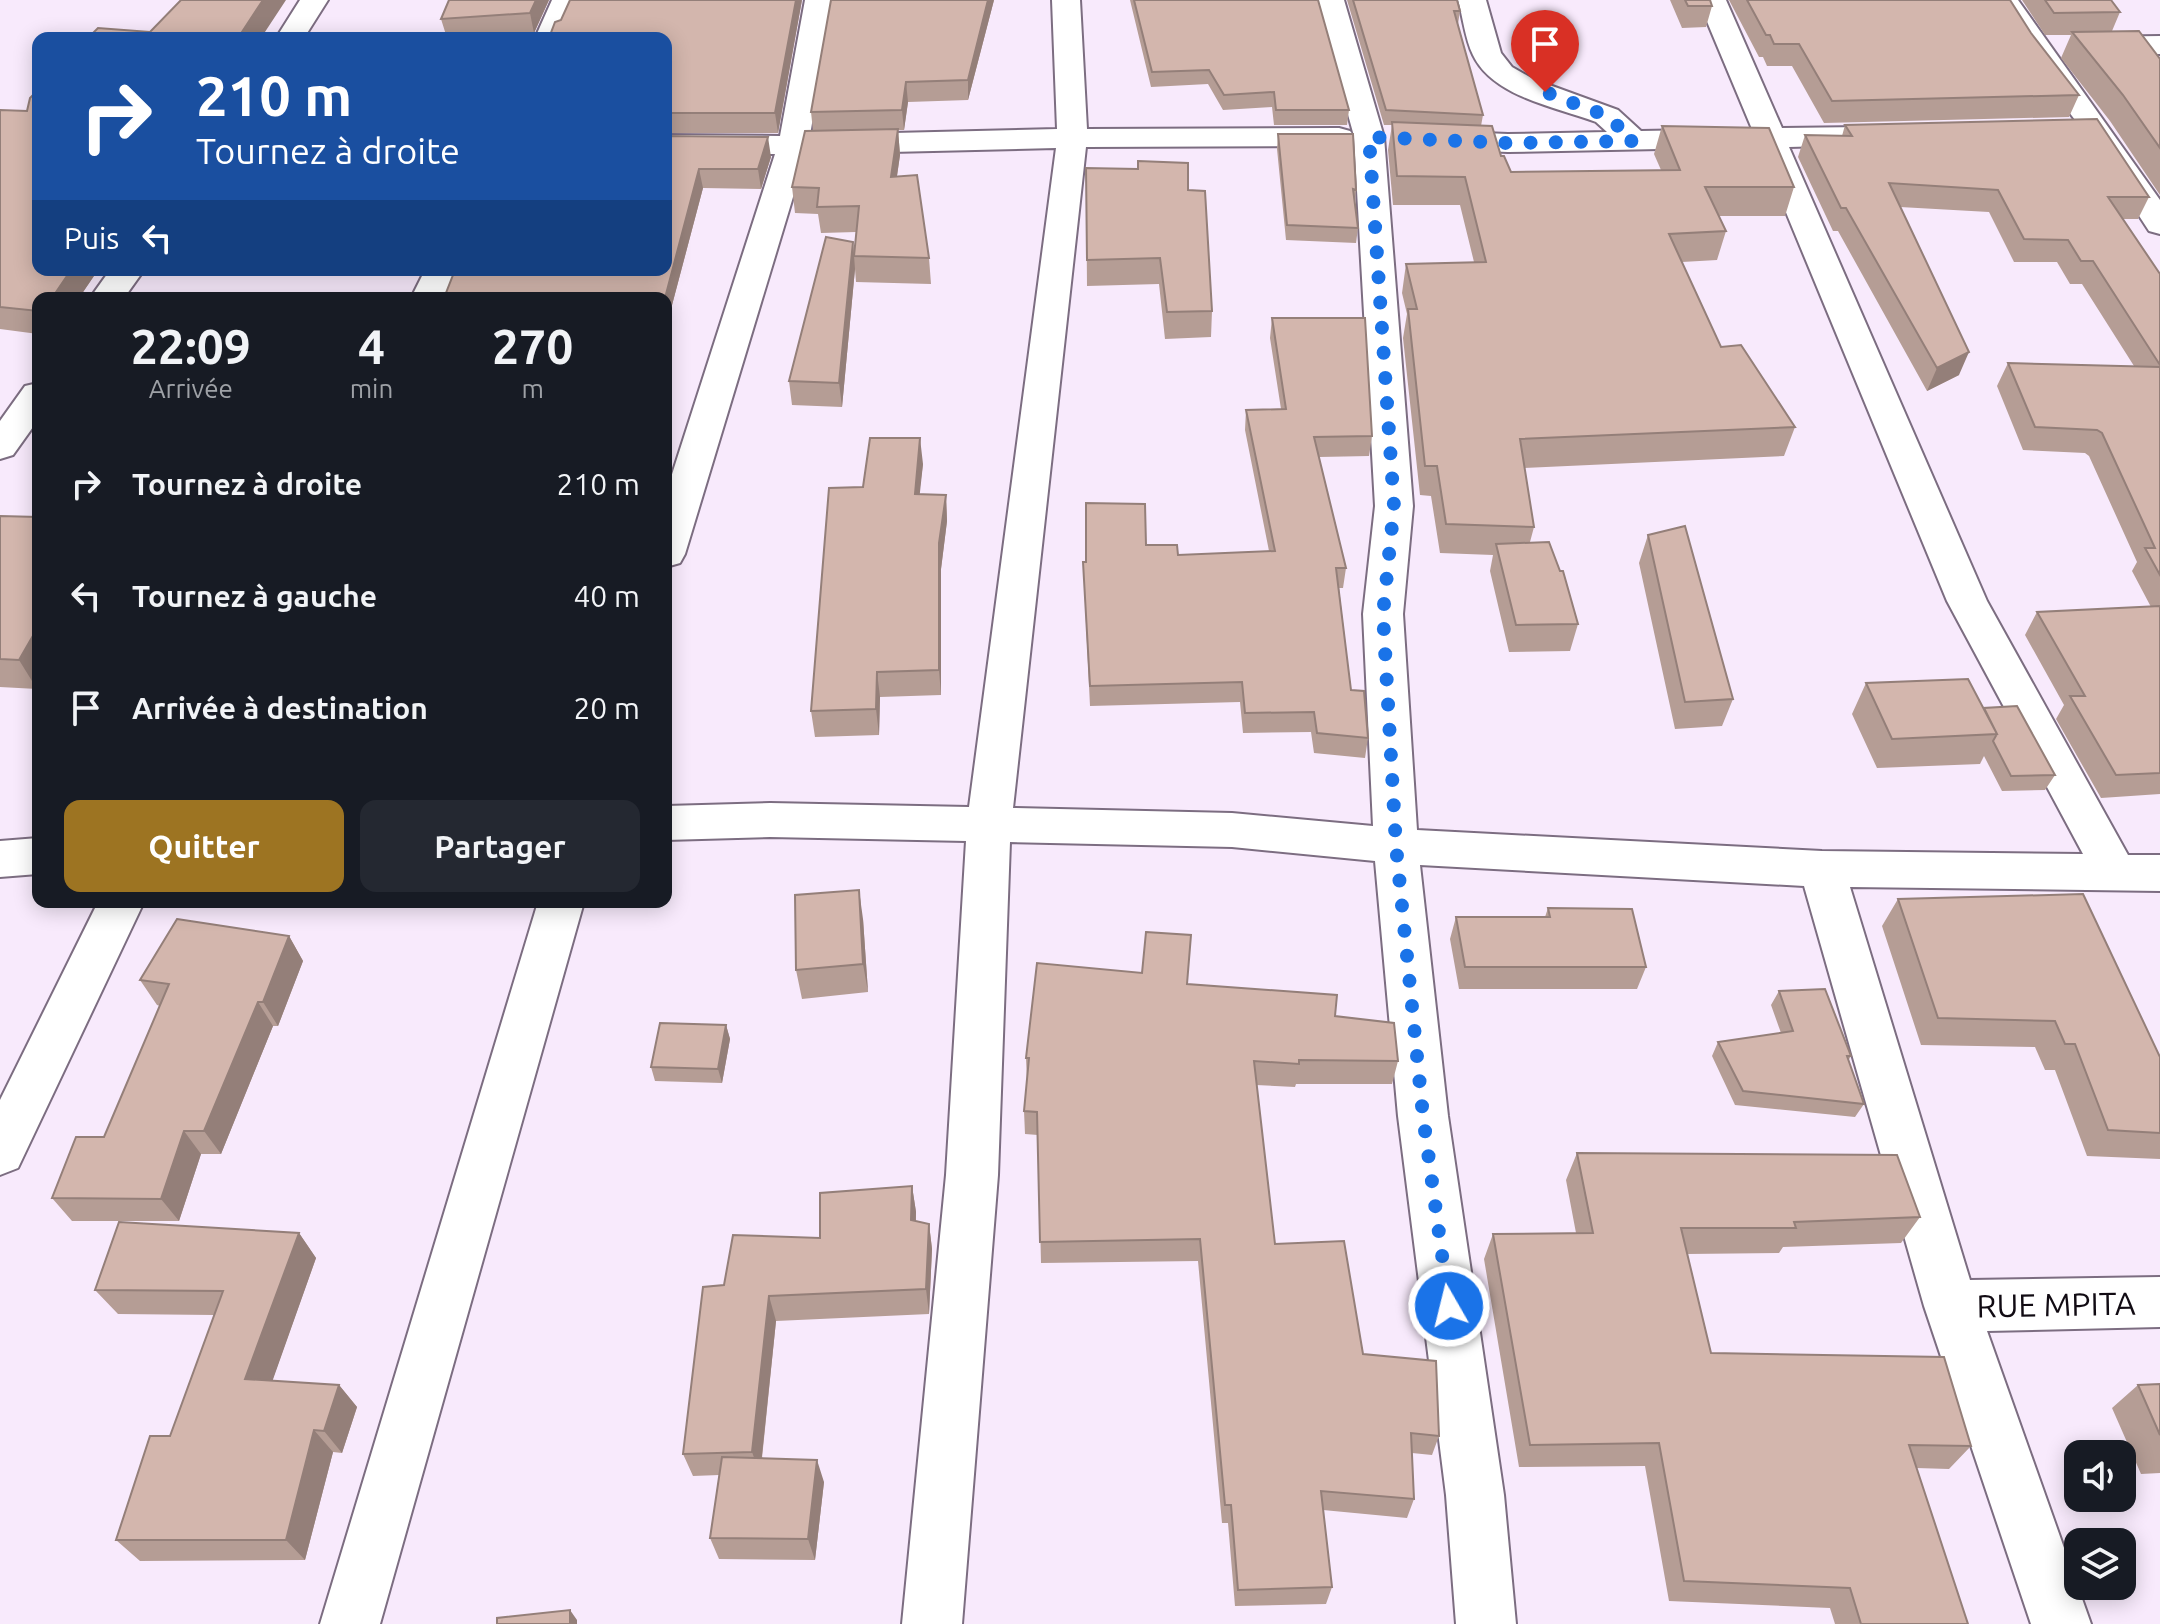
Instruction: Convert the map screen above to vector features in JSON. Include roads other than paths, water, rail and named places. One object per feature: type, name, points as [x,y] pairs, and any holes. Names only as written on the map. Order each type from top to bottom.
[{"type":"street","points":[[294,32],[314,0]]},
{"type":"street","points":[[552,32],[566,0]]},
{"type":"street","points":[[672,535],[793,145],[819,0]]},
{"type":"street","points":[[932,1624],[972,1175],[989,823],[1072,138],[1066,0]]},
{"type":"street","points":[[1330,0],[1390,138],[1394,506],[1383,614],[1396,846],[1423,1116],[1475,1495],[1486,1624]]},
{"type":"street","points":[[1472,0],[1487,54],[1502,73],[1523,85],[1607,116],[1634,141]]},
{"type":"street","points":[[1712,0],[1967,601],[2115,872]]},
{"type":"street","points":[[2004,0],[2034,47],[2097,129],[2160,224]]},
{"type":"street","points":[[2034,47],[2160,45]]},
{"type":"street","points":[[2066,130],[2097,129]]},
{"type":"street","points":[[672,144],[793,145],[1072,138],[1390,138],[1508,143],[1895,135]]},
{"type":"street","points":[[2126,173],[2160,173]]},
{"type":"street","points":[[0,447],[32,402]]},
{"type":"street","points":[[672,823],[770,820],[1232,830],[1396,846],[1822,869],[2160,873]]},
{"type":"street","points":[[0,859],[32,856]]},
{"type":"street","points":[[1822,869],[1951,1306],[2061,1624]]},
{"type":"street","points":[[0,1152],[118,908]]},
{"type":"street","points":[[350,1624],[559,908]]},
{"type":"street","name":"RUE MPITA","points":[[1951,1306],[2160,1302]]}]
